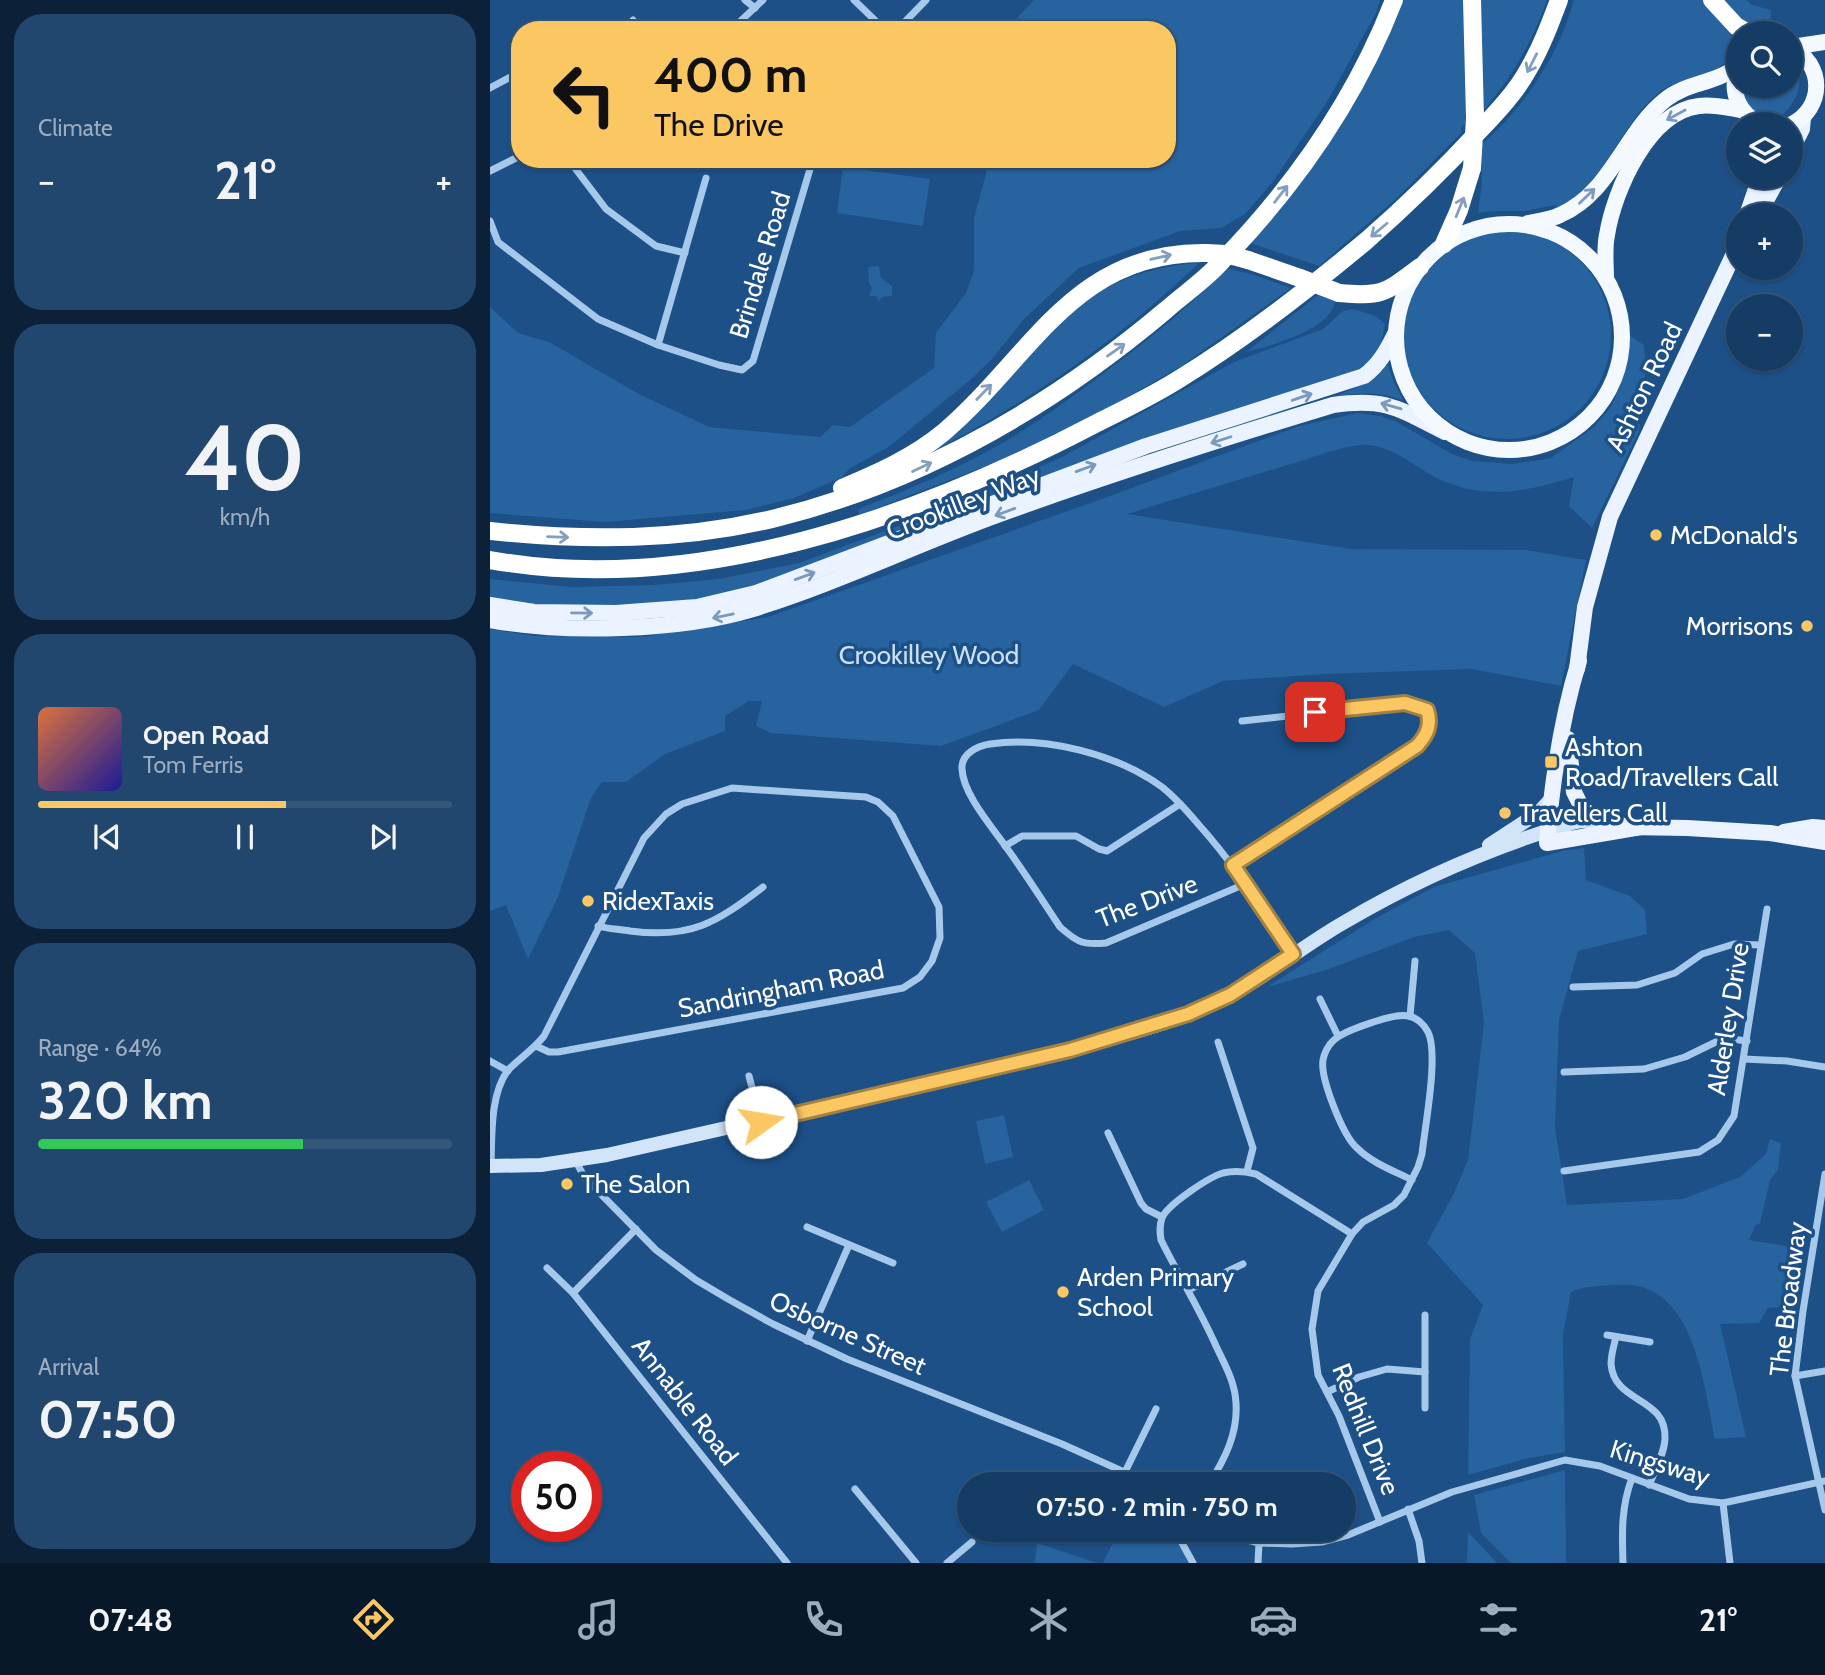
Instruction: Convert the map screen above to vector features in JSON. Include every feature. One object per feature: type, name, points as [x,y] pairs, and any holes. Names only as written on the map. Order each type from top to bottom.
[{"type":"highway","points":[[490,531],[538,536],[654,537],[776,518],[874,488],[923,467],[1029,411],[1125,345],[1220,264],[1310,156],[1351,91],[1394,0]]},
{"type":"highway","points":[[1444,244],[1459,211],[1472,168],[1475,118],[1472,0]]},
{"type":"highway","points":[[491,560],[572,568],[646,568],[686,565],[782,546],[890,514],[948,492],[1040,453],[1124,409],[1172,383],[1301,296],[1395,216],[1449,164],[1502,106],[1528,71],[1559,0]]},
{"type":"highway","points":[[1712,0],[1731,21]]},
{"type":"highway","points":[[1803,45],[1825,42]]},
{"type":"highway","points":[[1803,56],[1810,61],[1818,83],[1817,95]]},
{"type":"highway","points":[[806,509],[820,497],[909,457],[943,432],[984,392],[1032,338],[1103,277],[1137,263],[1167,255],[1226,254],[1339,293],[1370,296],[1391,288],[1420,267],[1444,244],[1462,234],[1488,225],[1553,218],[1575,208],[1612,169],[1652,110],[1684,88],[1726,74]]},
{"type":"highway","points":[[1803,115],[1814,103],[1825,79]]},
{"type":"highway","points":[[1606,278],[1605,248],[1614,208],[1623,182],[1649,137],[1665,121],[1681,111],[1699,105],[1726,113]]},
{"type":"highway","points":[[1420,267],[1403,297],[1396,332],[1398,358],[1408,387],[1419,405],[1445,432],[1477,447],[1496,451],[1546,444],[1565,436],[1582,424],[1598,407],[1613,384],[1619,365],[1622,324],[1615,296],[1606,278],[1586,254],[1553,232],[1526,223]]},
{"type":"main road","name":"Ashton Road","points":[[1553,835],[1551,799],[1566,715],[1596,599],[1603,543],[1610,517],[1726,272]]},
{"type":"main road","name":"Crookilley Way","points":[[490,605],[534,612],[616,613],[697,607],[756,593],[1133,451],[1364,376],[1376,367],[1396,332]]},
{"type":"main road","name":"Crookilley Way","points":[[490,620],[516,625],[581,629],[695,622],[751,610],[1048,497],[1333,405],[1355,402],[1390,405],[1445,432]]},
{"type":"main road","name":"Ashton Road","points":[[1566,715],[1574,792],[1583,810],[1634,827]]},
{"type":"main road","name":"Ashton Road","points":[[1553,835],[1569,744]]},
{"type":"main road","points":[[490,1166],[541,1165],[575,1160],[761,1122],[1070,1050],[1203,1009],[1392,894],[1474,856],[1538,813],[1551,799]]},
{"type":"main road","points":[[1474,856],[1553,835],[1634,827],[1775,834],[1825,842]]},
{"type":"main road","points":[[1775,834],[1795,829],[1825,828]]},
{"type":"street","points":[[745,0],[754,8]]},
{"type":"street","points":[[740,21],[763,0]]},
{"type":"street","points":[[854,0],[876,21]]},
{"type":"street","points":[[906,21],[926,0]]},
{"type":"street","points":[[490,88],[511,77]]},
{"type":"street","points":[[490,171],[511,160]]},
{"type":"street","points":[[575,168],[606,209],[656,246],[685,253]]},
{"type":"street","name":"Brindale Road","points":[[490,221],[498,242],[598,319],[658,345],[742,370],[753,360],[810,168]]},
{"type":"street","points":[[658,345],[706,178]]},
{"type":"street","points":[[1233,865],[1417,746],[1426,735],[1430,720],[1427,710],[1405,703],[1242,721]]},
{"type":"street","name":"The Drive","points":[[1180,804],[1163,788],[1137,772],[1089,753],[1053,743],[1010,741],[978,746],[967,754],[961,766],[963,778],[981,811],[1060,926],[1074,939],[1086,944],[1107,943],[1245,884]]},
{"type":"street","name":"Sandringham Road","points":[[536,1046],[549,1052],[562,1052],[902,988],[920,977],[932,961],[940,938],[939,906],[893,816],[878,802],[866,797],[732,788],[682,804],[666,814],[644,838],[598,926]]},
{"type":"street","points":[[1006,845],[1022,836],[1076,836],[1107,851],[1180,804],[1233,865],[1293,954]]},
{"type":"street","points":[[490,1166],[493,1104],[500,1082],[508,1070],[536,1046],[551,1025],[598,926],[670,934],[690,930],[726,916],[763,887]]},
{"type":"street","name":"Alderley Drive","points":[[1564,1171],[1699,1152],[1718,1140],[1734,1116],[1767,909]]},
{"type":"street","points":[[1573,987],[1637,985],[1675,974],[1702,954],[1734,944],[1761,945]]},
{"type":"street","points":[[1412,1180],[1382,1166],[1358,1150],[1346,1134],[1324,1076],[1323,1060],[1328,1048],[1338,1036],[1394,1016],[1410,1016],[1415,961]]},
{"type":"street","points":[[1320,999],[1338,1036]]},
{"type":"street","name":"Redhill Drive","points":[[1380,1522],[1362,1469],[1318,1375],[1312,1329],[1318,1291],[1352,1234],[1363,1222],[1394,1205],[1404,1195],[1422,1154],[1433,1048],[1425,1027],[1410,1016]]},
{"type":"street","points":[[1564,1072],[1644,1069],[1685,1057],[1724,1038],[1747,1041]]},
{"type":"street","points":[[1218,1042],[1253,1149],[1247,1171]]},
{"type":"street","points":[[1744,1059],[1787,1061],[1825,1067]]},
{"type":"street","points":[[490,1061],[508,1070]]},
{"type":"street","points":[[749,1076],[761,1122]]},
{"type":"street","points":[[1108,1133],[1141,1203],[1146,1209],[1162,1217]]},
{"type":"street","name":"Osborne Street","points":[[575,1160],[585,1178],[656,1250],[696,1280],[807,1341],[1125,1472]]},
{"type":"street","points":[[1216,1472],[1228,1452],[1234,1428],[1236,1401],[1231,1377],[1161,1240],[1162,1217],[1172,1205],[1218,1175],[1247,1171],[1352,1234]]},
{"type":"street","name":"The Broadway","points":[[1825,1176],[1802,1311],[1795,1376],[1822,1482],[1825,1510]]},
{"type":"street","points":[[807,1227],[893,1263]]},
{"type":"street","points":[[573,1293],[636,1229]]},
{"type":"street","points":[[807,1341],[849,1245]]},
{"type":"street","points":[[1188,1290],[1243,1264]]},
{"type":"street","name":"Annable Road","points":[[547,1268],[573,1293],[787,1563]]},
{"type":"street","points":[[1425,1315],[1425,1408]]},
{"type":"street","points":[[1606,1335],[1650,1342]]},
{"type":"street","points":[[1616,1337],[1611,1362],[1618,1385],[1654,1409],[1664,1426],[1664,1446],[1649,1485]]},
{"type":"street","points":[[1327,1392],[1359,1377],[1387,1369],[1425,1372]]},
{"type":"street","points":[[1795,1376],[1825,1371]]},
{"type":"street","points":[[1125,1472],[1156,1409]]},
{"type":"street","name":"Kingsway","points":[[1408,1509],[1475,1485],[1565,1460],[1600,1466],[1689,1499],[1723,1503],[1822,1482]]},
{"type":"street","points":[[1623,1563],[1622,1519],[1632,1479]]},
{"type":"street","points":[[855,1489],[916,1563]]},
{"type":"street","points":[[1723,1503],[1730,1563]]},
{"type":"street","points":[[1255,1542],[1322,1542],[1348,1535],[1408,1509],[1419,1541],[1422,1563]]},
{"type":"street","points":[[947,1563],[971,1542]]},
{"type":"street","points":[[1182,1542],[1193,1563]]},
{"type":"street","points":[[1258,1563],[1259,1543]]},
{"type":"green space","points":[[1034,0],[1380,0],[1376,13],[1327,102],[1272,183],[1245,214],[1221,228],[1180,231],[1079,268],[1025,318],[992,359],[970,380],[890,446],[849,469],[841,478],[794,498],[746,510],[605,522],[490,513],[490,307],[518,333],[549,342],[639,394],[709,427],[820,437],[833,425],[850,427],[934,368],[936,333],[966,293],[974,271],[974,218],[988,168],[1176,168],[1176,21],[1014,21]]},
{"type":"green space","points":[[1404,0],[1463,0],[1466,123],[1461,127],[1461,133],[1398,197],[1319,266],[1250,243],[1297,186],[1338,128],[1373,68]]},
{"type":"green space","points":[[1478,0],[1547,0],[1520,60],[1481,113]]},
{"type":"green space","points":[[1574,0],[1703,0],[1726,25],[1726,61],[1715,70],[1673,84],[1660,92],[1633,120],[1600,170],[1574,198],[1557,208],[1555,205],[1525,211],[1478,213],[1482,184],[1481,145],[1512,114],[1538,79],[1567,21]]},
{"type":"green space","points":[[1720,0],[1746,0],[1752,5],[1771,10],[1770,21],[1743,21]]},
{"type":"green space","points":[[1744,98],[1795,98],[1785,112],[1751,112]]},
{"type":"green space","points":[[843,168],[930,179],[923,226],[837,213]]},
{"type":"green space","points":[[1507,231],[1547,239],[1580,262],[1603,295],[1611,335],[1603,375],[1580,408],[1547,431],[1507,439],[1467,431],[1434,408],[1411,375],[1403,335],[1411,295],[1434,262],[1467,239]]},
{"type":"green space","points":[[1199,263],[1136,319],[1068,370],[997,416],[923,456],[1079,304],[1136,275],[1165,267]]},
{"type":"green space","points":[[879,266],[881,278],[892,286],[892,296],[882,297],[879,301],[876,296],[869,296],[872,288],[868,267]]},
{"type":"green space","points":[[1226,268],[1291,288],[1183,365],[1041,445],[859,515],[858,509],[956,467],[994,448],[1039,420],[1157,332],[1200,295]]},
{"type":"green space","points":[[1318,295],[1335,300],[1332,310],[1324,320],[1299,335],[1246,352]]},
{"type":"green space","points":[[1351,309],[1365,312],[1385,324],[1381,344],[1367,367],[777,580],[699,600],[570,609],[490,598],[490,579],[572,587],[654,585],[719,579],[799,563],[933,513],[1062,457],[1234,362],[1323,329],[1343,311]]},
{"type":"green space","name":"Crookilley Wood","points":[[1629,335],[1644,345],[1646,367],[1639,432],[1592,528],[1569,506],[1574,477],[1539,487],[1487,492],[1452,485],[1403,457],[1368,445],[1329,452],[1127,514],[1351,549],[1525,550],[1586,560],[1561,686],[1472,669],[1324,674],[1223,681],[1164,707],[1073,664],[1039,710],[941,746],[771,733],[756,726],[762,701],[749,701],[725,716],[725,731],[665,754],[626,782],[602,782],[591,798],[558,897],[528,959],[506,905],[490,911],[490,629],[534,636],[642,637],[768,617],[1299,426],[1357,413],[1380,416],[1397,422],[1452,454],[1472,461],[1512,464],[1551,458],[1593,428],[1611,407],[1628,359]]},
{"type":"green space","points":[[1387,362],[1403,400],[1373,394],[1343,395],[1085,479],[795,588],[756,599],[681,615],[607,622],[530,619],[490,613],[593,620],[644,618],[695,611],[759,596],[822,576],[1132,460],[1244,422],[1338,395],[1368,381]]},
{"type":"green space","points":[[1584,848],[1586,880],[1630,896],[1645,910],[1647,934],[1578,951],[1559,1020],[1555,1127],[1567,1205],[1683,1199],[1740,1177],[1766,1154],[1770,1139],[1781,1143],[1778,1170],[1770,1180],[1760,1223],[1755,1226],[1749,1240],[1805,1249],[1795,1306],[1768,1308],[1759,1323],[1720,1324],[1746,1437],[1715,1439],[1699,1363],[1690,1337],[1678,1315],[1662,1297],[1641,1287],[1614,1285],[1586,1287],[1571,1292],[1563,1335],[1565,1452],[1529,1458],[1468,1475],[1470,1339],[1483,1305],[1427,1243],[1468,1160],[1484,1023],[1475,953],[1449,930],[1414,937],[1329,969],[1267,987],[1376,918],[1434,887],[1566,850]]},
{"type":"green space","points":[[1004,1115],[1013,1157],[985,1164],[976,1121]]},
{"type":"green space","points":[[1029,1180],[1044,1210],[1002,1232],[986,1202]]},
{"type":"green space","points":[[1565,1470],[1566,1563],[1511,1563],[1481,1533],[1474,1495]]},
{"type":"green space","points":[[1468,1532],[1497,1563],[1467,1563]]},
{"type":"green space","points":[[1113,1542],[1177,1542],[1190,1563],[1103,1563]]},
{"type":"green space","points":[[1037,1543],[1097,1563],[1035,1563]]},
{"type":"place","name":"McDonald's","points":[[1656,535]]},
{"type":"place","name":"Morrisons","points":[[1807,626]]},
{"type":"place","name":"Ashton Road/Travellers Call","points":[[1551,762]]},
{"type":"place","name":"Travellers Call","points":[[1505,813]]},
{"type":"place","name":"RidexTaxis","points":[[588,901]]},
{"type":"place","name":"The Salon","points":[[567,1184]]},
{"type":"place","name":"Arden Primary School","points":[[1063,1292]]},
{"type":"route","points":[[761,1122],[1070,1050],[1188,1014],[1230,995],[1293,954],[1233,865],[1417,746],[1426,735],[1430,720],[1427,710],[1405,703],[1315,712]]}]
